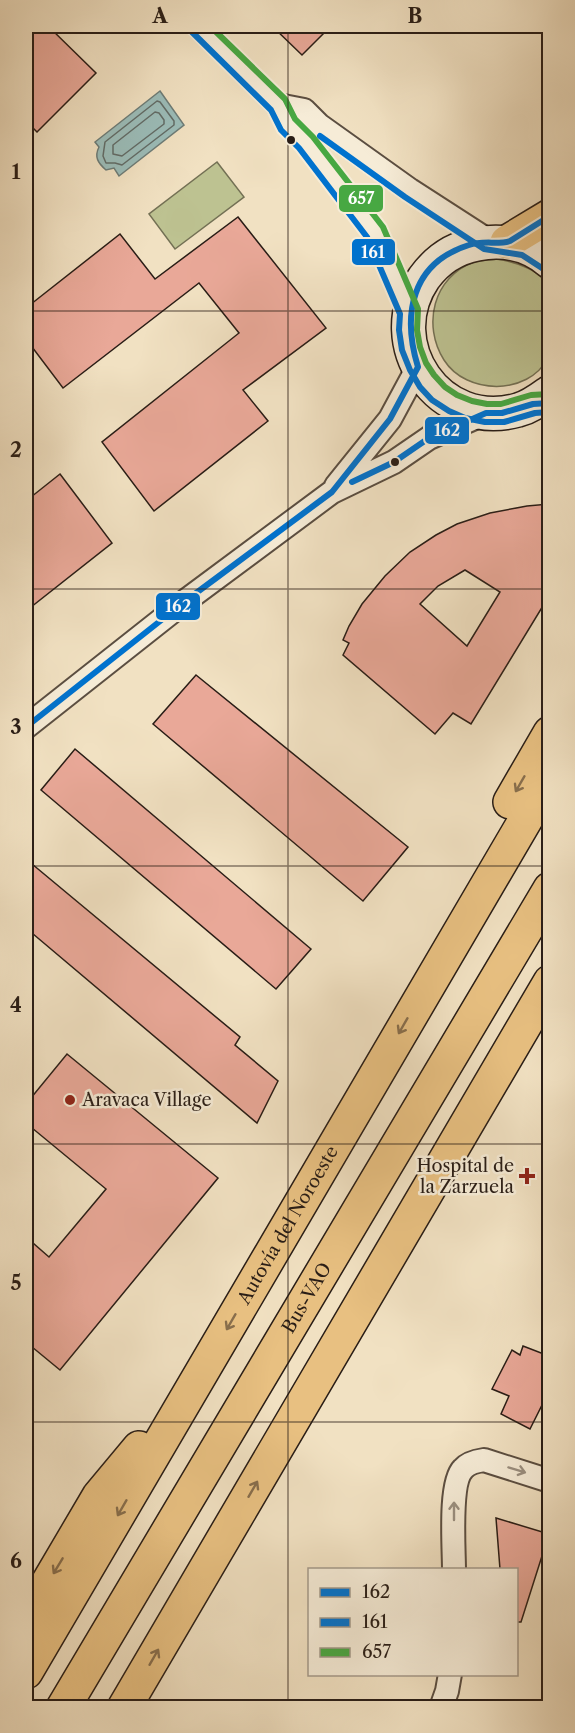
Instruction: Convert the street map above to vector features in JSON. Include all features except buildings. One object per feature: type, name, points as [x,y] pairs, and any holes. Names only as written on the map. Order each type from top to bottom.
[{"type":"highway","points":[[498,242],[549,216]]},
{"type":"highway","points":[[432,975],[460,892],[549,734]]},
{"type":"highway","name":"Autovía del Noroeste","points":[[26,1672],[549,778]]},
{"type":"highway","name":"Bus-VAO","points":[[63,1707],[549,889]]},
{"type":"highway","points":[[124,1707],[549,982]]},
{"type":"highway","points":[[298,1411],[549,1024]]},
{"type":"highway","points":[[26,1620],[99,1496],[205,1368]]},
{"type":"main road","points":[[544,400],[518,410],[502,413],[486,413],[461,406],[439,394],[427,381],[411,349],[408,330],[409,312],[416,290],[429,271],[446,256],[467,246],[498,242],[526,247],[549,262]]},
{"type":"street","points":[[198,26],[278,105],[288,124],[306,142],[375,232],[409,312]]},
{"type":"street","points":[[278,105],[304,110],[319,125],[410,190],[498,242]]},
{"type":"street","points":[[332,492],[390,419],[418,367]]},
{"type":"street","points":[[26,727],[188,599],[332,492],[394,462],[429,438],[486,413]]},
{"type":"street","points":[[454,1568],[455,1485],[463,1469],[475,1461],[484,1460],[549,1481]]},
{"type":"street","points":[[441,1707],[450,1676]]},
{"type":"green space","points":[[217,162],[244,197],[175,249],[149,214]]},
{"type":"green space","points":[[497,259],[528,268],[547,283],[551,304],[549,355],[539,370],[526,379],[512,385],[481,385],[454,372],[444,360],[437,346],[433,318],[435,304],[449,279],[460,269],[474,262]]},
{"type":"water","points":[[160,91],[184,125],[119,176],[114,168],[106,170],[98,160],[99,147],[95,142]]},
{"type":"transit line","name":"657","points":[[210,26],[285,99],[295,119],[313,137],[383,227],[418,309],[417,330],[426,363],[445,387],[457,395],[487,404],[501,404],[531,395],[549,394]]},
{"type":"transit line","name":"161","points":[[192,32],[271,110],[281,130],[299,148],[367,237],[400,314],[399,330],[402,350],[420,387],[432,400],[465,418],[485,422],[504,422],[535,413],[550,412]]},
{"type":"transit line","name":"161","points":[[320,136],[405,197],[484,249],[522,255],[545,270]]},
{"type":"transit line","name":"162","points":[[26,727],[188,599],[332,492],[390,419],[418,367],[413,348],[412,310],[423,278],[434,264],[450,253],[469,245],[510,241],[550,216]]},
{"type":"transit line","name":"162","points":[[352,482],[394,462],[429,438],[486,413],[502,413],[533,404],[550,403]]},
{"type":"place","name":"Aravaca Village","points":[[70,1100]]},
{"type":"place","name":"Hospital de la Zarzuela","points":[[527,1176]]}]
